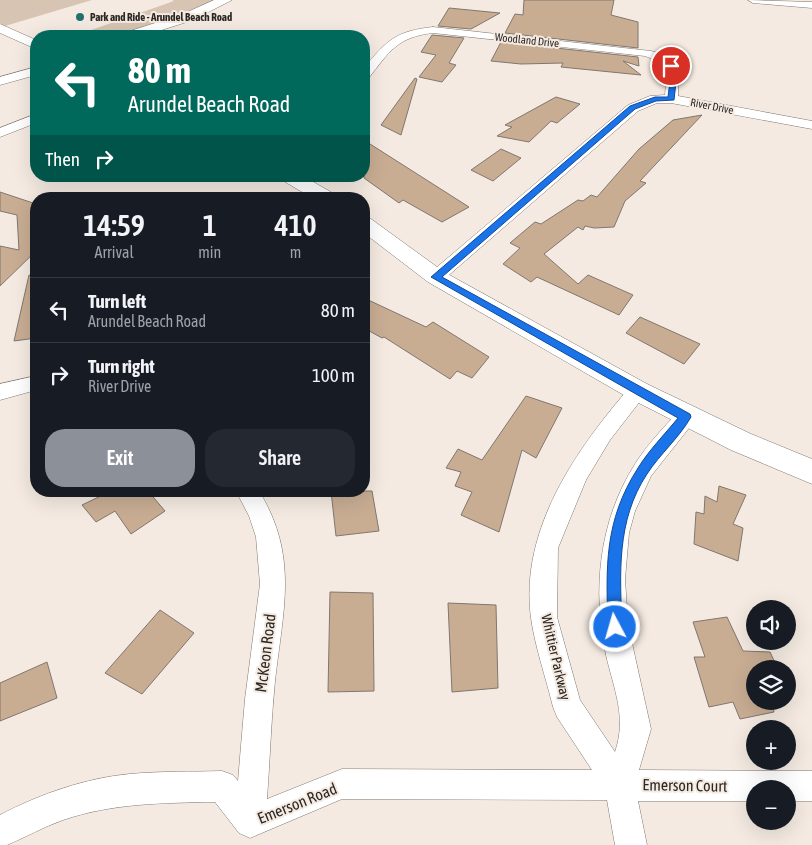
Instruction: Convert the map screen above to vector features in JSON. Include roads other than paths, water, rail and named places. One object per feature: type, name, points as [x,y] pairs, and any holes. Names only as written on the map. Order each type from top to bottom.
[{"type":"street","points":[[148,30],[188,17],[225,0]]},
{"type":"street","points":[[753,0],[812,5]]},
{"type":"street","points":[[0,28],[30,43]]},
{"type":"street","name":"Woodland Drive","points":[[370,69],[396,38],[411,32],[433,30],[647,53],[664,59],[673,68],[671,99]]},
{"type":"street","points":[[2,80],[30,65]]},
{"type":"street","points":[[2,80],[30,73]]},
{"type":"street","name":"River Drive","points":[[436,277],[633,108],[655,99],[671,99],[812,125]]},
{"type":"street","points":[[0,133],[30,120]]},
{"type":"street","points":[[299,182],[317,192]]},
{"type":"street","points":[[370,228],[436,277],[638,391],[686,417],[812,472]]},
{"type":"street","points":[[0,392],[30,384]]},
{"type":"street","name":"Whittier Parkway","points":[[631,845],[619,784],[567,706],[544,617],[544,581],[546,548],[576,477],[602,434],[638,391]]},
{"type":"street","name":"Whittier Parkway","points":[[619,784],[636,728],[618,646],[613,608],[613,565],[619,528],[628,498],[642,471],[686,417]]},
{"type":"street","name":"McKeon Road","points":[[250,822],[261,682],[273,590],[273,561],[269,534],[259,508],[251,497]]},
{"type":"street","name":"Emerson Road","points":[[0,832],[20,820],[68,804],[128,789],[222,786],[250,822],[342,784],[619,784]]},
{"type":"street","name":"Emerson Court","points":[[619,784],[812,786]]},
{"type":"place","name":"Park and Ride - Arundel Beach Road","points":[[80,17]]}]
